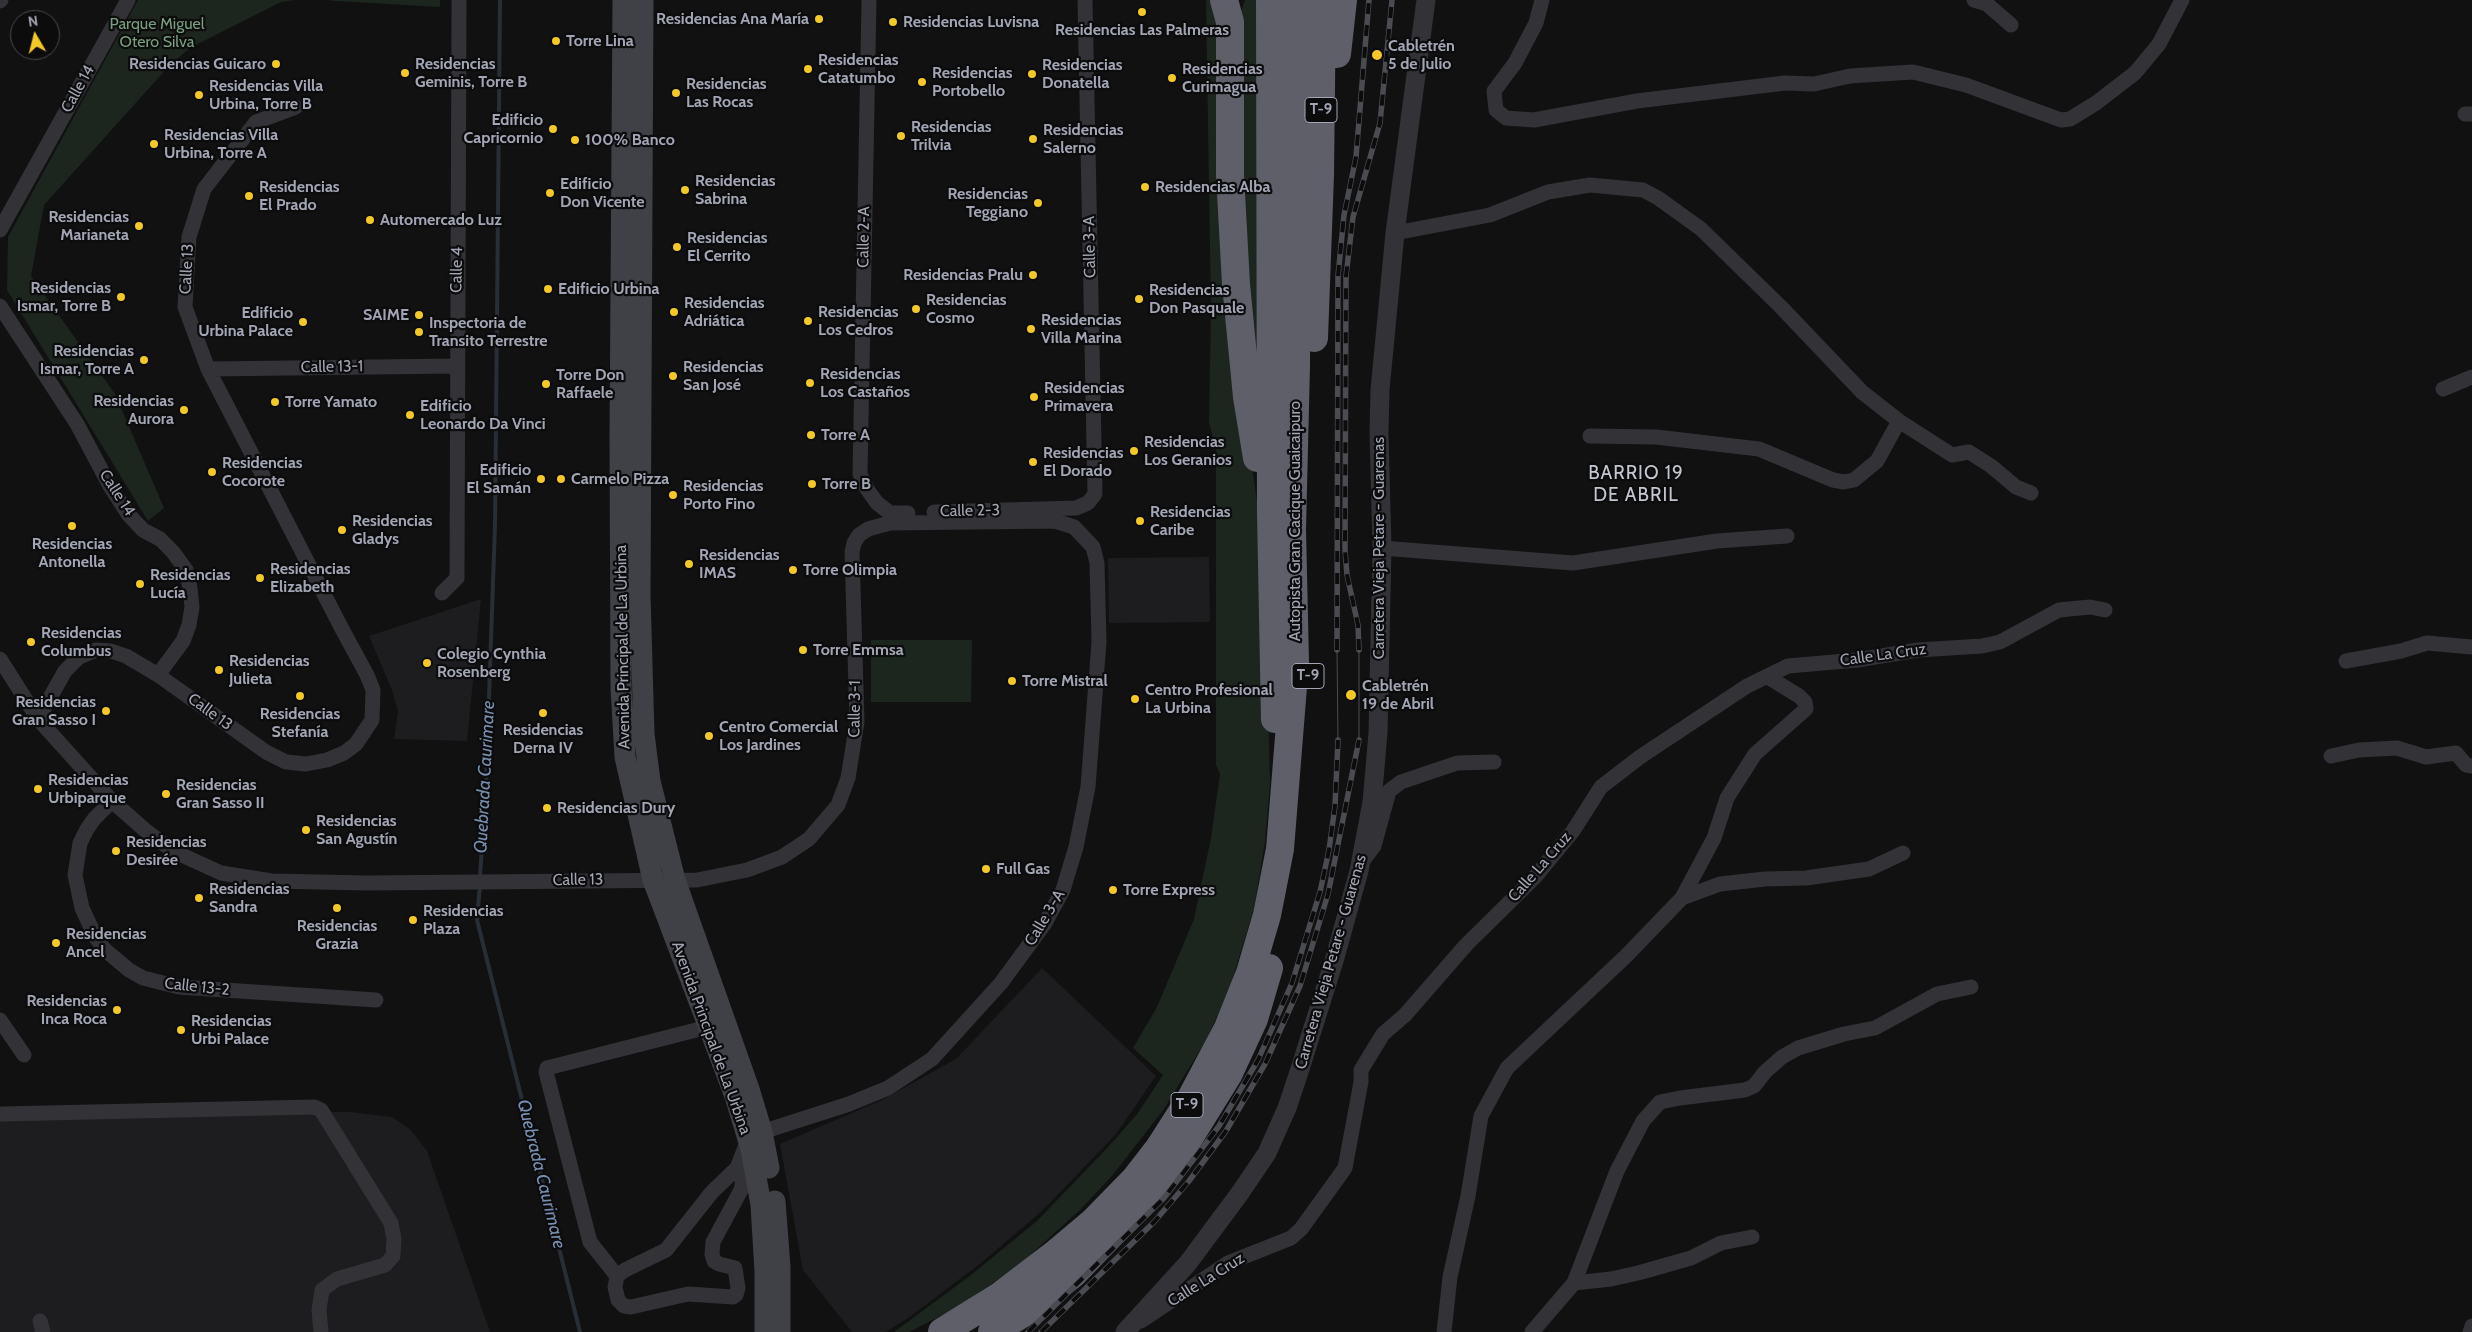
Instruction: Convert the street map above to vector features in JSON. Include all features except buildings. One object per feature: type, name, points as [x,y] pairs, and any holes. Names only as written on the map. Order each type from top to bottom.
[{"type":"highway","points":[[1270,0],[1270,513],[1276,760],[1284,794]]},
{"type":"highway","name":"Autopista Gran Cacique Guaicaipuro","points":[[946,1330],[1000,1296],[1093,1222],[1135,1179],[1158,1148],[1191,1098],[1228,1028],[1250,973],[1275,883],[1295,662],[1292,529],[1296,366],[1297,0]]},
{"type":"highway","name":"Autopista Gran Cacique Guaicaipuro","points":[[992,1332],[1022,1314],[1073,1274],[1138,1207],[1178,1156],[1228,1075],[1254,1019],[1281,928],[1300,816],[1309,652],[1308,439],[1318,219],[1322,0]]},
{"type":"highway","points":[[1318,219],[1325,182],[1343,0]]},
{"type":"highway","points":[[1230,7],[1230,175],[1236,284],[1249,406],[1263,486],[1270,513]]},
{"type":"main road","name":"Avenida Principal de La Urbina","points":[[623,0],[620,436],[622,719],[629,784],[653,880],[708,1027],[755,1136],[765,1271],[765,1332]]},
{"type":"main road","name":"Avenida Principal de La Urbina","points":[[643,0],[641,686],[650,781],[675,880],[706,961],[776,1204],[780,1267],[780,1332]]},
{"type":"street","name":"Calle 14","points":[[0,230],[128,0]]},
{"type":"street","name":"Calle 4","points":[[442,594],[456,578],[459,0]]},
{"type":"street","name":"Calle 2-A","points":[[860,474],[869,0]]},
{"type":"street","name":"Calle 3-A","points":[[1085,0],[1095,494]]},
{"type":"street","name":"Carretera Vieja Petare - Guarenas","points":[[1125,1332],[1188,1263],[1267,1153],[1287,1108],[1299,1072],[1334,961],[1361,863],[1372,802],[1378,733],[1382,548],[1379,442],[1380,390],[1395,233],[1426,0]]},
{"type":"street","points":[[1542,0],[1536,23],[1515,63],[1494,91],[1496,110],[1506,118],[1534,120],[1637,101],[1785,83],[1814,84],[1850,76],[1913,72],[1966,85],[2061,120],[2070,119],[2096,103],[2135,73],[2159,44],[2182,0]]},
{"type":"street","points":[[1974,0],[1987,4],[2011,26]]},
{"type":"street","name":"Calle 13","points":[[296,107],[256,122],[204,189],[189,237],[185,307],[208,369],[367,675],[373,690],[372,720],[356,744],[344,753],[327,760],[306,764],[286,762],[266,752],[158,674],[126,656],[111,651],[96,650],[80,657],[65,671],[38,719],[112,801],[145,830],[173,851],[221,873],[242,878],[303,882],[653,880]]},
{"type":"street","points":[[1395,233],[1490,215],[1548,192],[1590,186],[1643,190],[1658,198],[1701,229],[1780,306],[1862,392],[1899,421],[1952,455],[1969,452],[1991,466],[2016,487],[2031,493]]},
{"type":"street","name":"Calle 14","points":[[0,306],[77,424],[110,486],[128,514],[143,530],[160,540],[173,552],[186,570],[192,607],[189,625],[183,641],[158,674]]},
{"type":"street","name":"Calle 13-1","points":[[208,369],[456,366]]},
{"type":"street","points":[[2443,389],[2472,377]]},
{"type":"street","points":[[1590,436],[1656,437],[1759,449],[1833,480],[1844,482],[1854,480],[1876,461],[1899,421]]},
{"type":"street","name":"Calle 2-3","points":[[860,474],[867,489],[877,503],[890,512],[1076,508],[1088,503],[1095,494]]},
{"type":"street","name":"Calle 3-1","points":[[653,880],[697,880],[747,870],[782,857],[809,839],[838,805],[850,770],[857,722],[852,552],[854,543],[859,535],[868,528],[890,523],[1045,521],[1068,524],[1082,534]]},
{"type":"street","name":"Calle 3-A","points":[[755,1136],[849,1104],[888,1088],[932,1059],[1001,983],[1045,923],[1063,890],[1076,847],[1088,787],[1100,642],[1097,562],[1093,547],[1082,534]]},
{"type":"street","points":[[1382,548],[1573,563],[1709,542],[1787,536]]},
{"type":"street","name":"Calle La Cruz","points":[[1125,1332],[1228,1263],[1291,1238],[1301,1229],[1345,1168],[1361,1070],[1383,1034],[1405,1015],[1466,945],[1536,877],[1573,831],[1601,787],[1692,722],[1747,686],[1768,678],[1788,666],[1857,660],[1918,650],[1982,646],[2000,642],[2058,610],[2090,608],[2105,610]]},
{"type":"street","points":[[2346,661],[2401,651],[2427,643],[2472,647]]},
{"type":"street","points":[[0,659],[38,719]]},
{"type":"street","points":[[1444,1332],[1450,1277],[1468,1196],[1481,1116],[1507,1068],[1626,956],[1682,898],[1714,838],[1726,798],[1755,754],[1806,709],[1806,702],[1800,696],[1768,678]]},
{"type":"street","points":[[2331,756],[2359,750],[2397,748],[2426,757],[2456,753],[2466,765],[2472,766]]},
{"type":"street","points":[[1361,863],[1374,846],[1389,791],[1401,782],[1457,763],[1494,762]]},
{"type":"street","name":"Calle 13-2","points":[[112,801],[94,819],[83,836],[76,861],[75,874],[82,908],[95,936],[104,949],[129,970],[143,978],[179,987],[376,1000]]},
{"type":"street","points":[[1682,898],[1720,884],[1765,879],[1806,878],[1869,869],[1903,853]]},
{"type":"street","points":[[1532,1332],[1574,1283],[1617,1170],[1643,1121],[1660,1102],[1745,1090],[1754,1086],[1765,1072],[1782,1057],[1798,1048],[1844,1034],[1875,1028],[1937,994],[1971,987]]},
{"type":"street","points":[[0,1020],[24,1055]]},
{"type":"street","points":[[617,1276],[590,1242],[546,1072],[547,1068],[708,1027]]},
{"type":"street","points":[[2,1114],[314,1107],[321,1110],[391,1223],[394,1239],[393,1256],[385,1265],[337,1279],[322,1290],[319,1310],[321,1332]]},
{"type":"street","points":[[737,1168],[743,1181],[741,1190],[713,1242],[712,1254],[714,1261],[735,1268],[738,1288],[736,1295],[733,1297],[688,1294],[631,1307],[624,1306],[618,1300],[614,1287],[617,1276],[625,1270],[666,1250],[712,1192],[737,1168],[755,1136]]},
{"type":"street","points":[[1574,1283],[1611,1280],[1691,1258],[1721,1243],[1752,1237]]},
{"type":"street","points":[[2470,1332],[2472,1326]]},
{"type":"shaded area","points":[[1209,557],[1210,622],[1109,623],[1108,558]]},
{"type":"shaded area","name":"Colegio Cynthia Rosenberg","points":[[481,599],[467,741],[394,739],[398,712],[392,690],[369,636]]},
{"type":"shaded area","points":[[1042,968],[1156,1076],[1116,1134],[1043,1210],[981,1263],[911,1316],[886,1332],[852,1332],[803,1270],[780,1144],[882,1100],[956,1059]]},
{"type":"shaded area","points":[[192,1112],[350,1112],[392,1117],[410,1129],[427,1151],[490,1332],[0,1332],[0,1117]]},
{"type":"green space","name":"Parque Miguel Otero Silva","points":[[138,0],[295,0],[281,2],[190,48],[169,66],[44,205],[31,276],[115,394],[164,508],[148,521],[7,290],[8,237]]},
{"type":"green space","points":[[327,0],[440,0],[440,7],[336,1]]},
{"type":"green space","points":[[1206,0],[1219,0],[1246,428],[1261,527],[1265,569],[1270,784],[1265,842],[1254,908],[1228,994],[1205,1042],[1164,1109],[1112,1176],[1081,1209],[1017,1267],[954,1309],[909,1332],[894,1332],[971,1275],[1037,1221],[1138,1113],[1163,1075],[1133,1048],[1157,1007],[1194,919],[1211,838],[1220,774],[1216,765],[1216,450],[1209,422],[1211,310]]},
{"type":"green space","points":[[1245,0],[1261,0],[1265,332],[1252,394],[1237,22]]},
{"type":"green space","points":[[871,640],[972,640],[971,702],[871,702]]},
{"type":"waterway","name":"Quebrada Caurimare","points":[[480,877],[486,782],[495,525],[500,0]]},
{"type":"waterway","name":"Quebrada Caurimare","points":[[480,884],[477,920],[580,1332]]},
{"type":"tram line","points":[[1337,650],[1338,740]]},
{"type":"tram line","points":[[1359,650],[1359,740]]},
{"type":"railway","points":[[1337,650],[1338,276],[1344,215],[1356,157],[1369,0]]},
{"type":"railway","points":[[1359,650],[1358,625],[1347,575],[1345,550],[1346,276],[1353,217],[1380,123],[1392,0]]},
{"type":"railway","points":[[1028,1332],[1164,1198],[1219,1126],[1258,1060],[1292,983],[1320,892],[1329,850],[1335,806],[1338,740]]},
{"type":"railway","points":[[1041,1332],[1154,1222],[1189,1181],[1226,1131],[1265,1064],[1300,986],[1328,894],[1359,740]]},
{"type":"place","name":"Residencias Las Palmeras","points":[[1142,12]]},
{"type":"place","name":"Residencias Ana María","points":[[819,19]]},
{"type":"place","name":"Residencias Luvisna","points":[[893,22]]},
{"type":"place","name":"Torre Lina","points":[[556,41]]},
{"type":"place","name":"Cabletrén 5 de Julio","points":[[1377,55]]},
{"type":"place","name":"Residencias Guicaro","points":[[276,64]]},
{"type":"place","name":"Residencias Catatumbo","points":[[808,69]]},
{"type":"place","name":"Residencias Geminis, Torre B","points":[[405,73]]},
{"type":"place","name":"Residencias Donatella","points":[[1032,74]]},
{"type":"place","name":"Residencias Curimagua","points":[[1172,78]]},
{"type":"place","name":"Residencias Portobello","points":[[922,82]]},
{"type":"place","name":"Residencias Las Rocas","points":[[676,93]]},
{"type":"place","name":"Residencias Villa Urbina, Torre B","points":[[199,95]]},
{"type":"place","name":"Edificio Capricornio","points":[[553,129]]},
{"type":"place","name":"Residencias Trilvia","points":[[901,136]]},
{"type":"place","name":"Residencias Salerno","points":[[1033,139]]},
{"type":"place","name":"100% Banco","points":[[575,140]]},
{"type":"place","name":"Residencias Villa Urbina, Torre A","points":[[154,144]]},
{"type":"place","name":"Residencias Alba","points":[[1145,187]]},
{"type":"place","name":"Residencias Sabrina","points":[[685,190]]},
{"type":"place","name":"Edificio Don Vicente","points":[[550,193]]},
{"type":"place","name":"Residencias El Prado","points":[[249,196]]},
{"type":"place","name":"Residencias Teggiano","points":[[1038,203]]},
{"type":"place","name":"Automercado Luz","points":[[370,220]]},
{"type":"place","name":"Residencias Marianeta","points":[[139,226]]},
{"type":"place","name":"Residencias El Cerrito","points":[[677,247]]},
{"type":"place","name":"Residencias Pralu","points":[[1033,275]]},
{"type":"place","name":"Edificio Urbina","points":[[548,289]]},
{"type":"place","name":"Residencias Ismar, Torre B","points":[[121,297]]},
{"type":"place","name":"Residencias Don Pasquale","points":[[1139,299]]},
{"type":"place","name":"Residencias Cosmo","points":[[916,309]]},
{"type":"place","name":"Residencias Adriática","points":[[674,312]]},
{"type":"place","name":"SAIME","points":[[419,315]]},
{"type":"place","name":"Residencias Los Cedros","points":[[808,321]]},
{"type":"place","name":"Edificio Urbina Palace","points":[[303,322]]},
{"type":"place","name":"Residencias Villa Marina","points":[[1031,329]]},
{"type":"place","name":"Inspectoria de Transito Terrestre","points":[[419,332]]},
{"type":"place","name":"Residencias Ismar, Torre A","points":[[144,360]]},
{"type":"place","name":"Residencias San José","points":[[673,376]]},
{"type":"place","name":"Residencias Los Castaños","points":[[810,383]]},
{"type":"place","name":"Torre Don Raffaele","points":[[546,384]]},
{"type":"place","name":"Residencias Primavera","points":[[1034,397]]},
{"type":"place","name":"Torre Yamato","points":[[275,402]]},
{"type":"place","name":"Residencias Aurora","points":[[184,410]]},
{"type":"place","name":"Edificio Leonardo Da Vinci","points":[[410,415]]},
{"type":"place","name":"Torre A","points":[[811,435]]},
{"type":"place","name":"Residencias Los Geranios","points":[[1134,451]]},
{"type":"place","name":"Residencias El Dorado","points":[[1033,462]]},
{"type":"place","name":"Residencias Cocorote","points":[[212,472]]},
{"type":"place","name":"Edificio El Samán","points":[[541,479]]},
{"type":"place","name":"Carmelo Pizza","points":[[561,479]]},
{"type":"place","name":"Torre B","points":[[812,484]]},
{"type":"place","name":"Residencias Porto Fino","points":[[673,495]]},
{"type":"place","name":"Residencias Caribe","points":[[1140,521]]},
{"type":"place","name":"Residencias Antonella","points":[[72,526]]},
{"type":"place","name":"Residencias Gladys","points":[[342,530]]},
{"type":"place","name":"Residencias IMAS","points":[[689,564]]},
{"type":"place","name":"Torre Olimpia","points":[[793,570]]},
{"type":"place","name":"Residencias Elizabeth","points":[[260,578]]},
{"type":"place","name":"Residencias Lucía","points":[[140,584]]},
{"type":"place","name":"Residencias Columbus","points":[[31,642]]},
{"type":"place","name":"Torre Emmsa","points":[[803,650]]},
{"type":"place","name":"Colegio Cynthia Rosenberg","points":[[427,663]]},
{"type":"place","name":"Residencias Julieta","points":[[219,670]]},
{"type":"place","name":"Torre Mistral","points":[[1012,681]]},
{"type":"place","name":"Cabletrén 19 de Abril","points":[[1351,695]]},
{"type":"place","name":"Residencias Stefanía","points":[[300,696]]},
{"type":"place","name":"Centro Profesional La Urbina","points":[[1135,699]]},
{"type":"place","name":"Residencias Gran Sasso I","points":[[106,711]]},
{"type":"place","name":"Residencias Derna IV","points":[[543,713]]},
{"type":"place","name":"Centro Comercial Los Jardines","points":[[709,736]]},
{"type":"place","name":"Residencias Urbiparque","points":[[38,789]]},
{"type":"place","name":"Residencias Gran Sasso II","points":[[166,794]]},
{"type":"place","name":"Residencias Dury","points":[[547,808]]},
{"type":"place","name":"Residencias San Agustín","points":[[306,830]]},
{"type":"place","name":"Residencias Desirée","points":[[116,851]]},
{"type":"place","name":"Full Gas","points":[[986,869]]},
{"type":"place","name":"Torre Express","points":[[1113,890]]},
{"type":"place","name":"Residencias Sandra","points":[[199,898]]},
{"type":"place","name":"Residencias Grazia","points":[[337,908]]},
{"type":"place","name":"Residencias Plaza","points":[[413,920]]},
{"type":"place","name":"Residencias Ancel","points":[[56,943]]},
{"type":"place","name":"Residencias Inca Roca","points":[[117,1010]]},
{"type":"place","name":"Residencias Urbi Palace","points":[[181,1030]]},
{"type":"district","name":"BARRIO 19 DE ABRIL","points":[[1636,484]]}]
